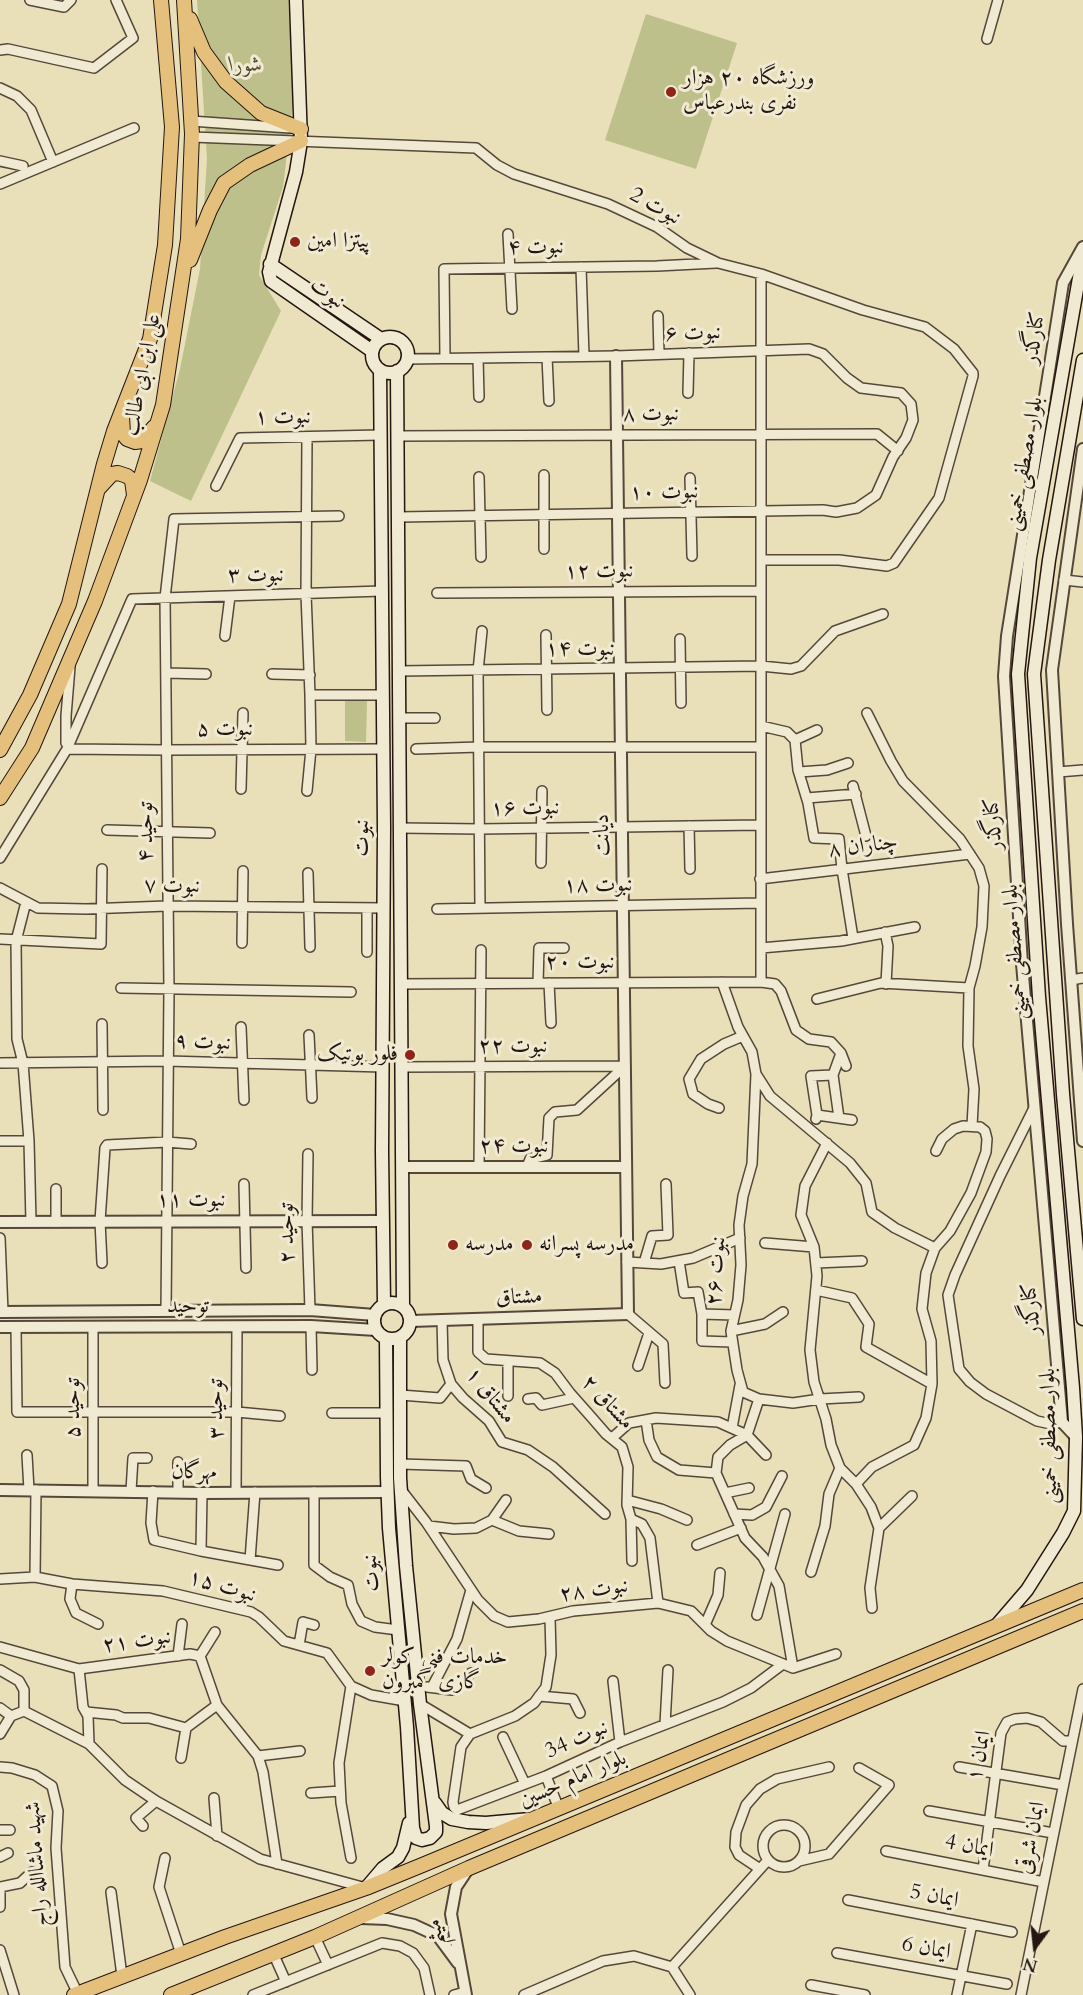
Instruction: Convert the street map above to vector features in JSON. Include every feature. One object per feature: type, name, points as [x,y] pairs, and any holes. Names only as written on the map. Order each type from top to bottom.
[{"type":"main road","name":"علی ابن ابی طالب","points":[[0,750],[30,695],[69,604],[114,431],[150,339],[165,245],[172,127],[161,0]]},
{"type":"main road","points":[[270,264],[296,172],[301,135],[296,0]]},
{"type":"main road","name":"علی ابن ابی طالب","points":[[0,798],[32,748],[95,602],[134,497],[160,416],[188,238],[192,136],[184,4]]},
{"type":"main road","points":[[184,4],[204,51],[226,82],[261,113],[301,135]]},
{"type":"main road","points":[[182,281],[210,210],[224,183],[301,135]]},
{"type":"main road","name":"بلوار مصطفی خمینی","points":[[995,1627],[1027,1590],[1064,1533],[1074,1511],[1076,1437],[1039,998],[1018,674],[1030,558],[1083,255]]},
{"type":"main road","name":"نبوت","points":[[372,351],[271,281],[270,264],[381,339]]},
{"type":"main road","points":[[388,336],[401,340],[405,346],[407,359],[404,366],[397,371],[390,373],[380,370],[373,362],[372,351],[375,343],[381,339],[388,336]]},
{"type":"main road","name":"بلوار مصطفی خمینی","points":[[1083,360],[1049,560],[1034,674],[1063,1094],[1083,1319]]},
{"type":"main road","name":"نبوت","points":[[379,1310],[382,1221],[384,908],[380,370]]},
{"type":"main road","name":"نبوت","points":[[397,371],[403,1307]]},
{"type":"main road","points":[[123,408],[123,434],[127,439],[135,442],[142,441],[148,436],[160,416]]},
{"type":"main road","points":[[97,491],[112,474],[118,473],[132,480],[134,497]]},
{"type":"main road","points":[[382,517],[399,517]]},
{"type":"main road","points":[[384,828],[400,828]]},
{"type":"main road","points":[[383,1067],[400,1067]]},
{"type":"main road","points":[[392,1303],[403,1307],[410,1314],[410,1328],[400,1338],[386,1339],[376,1330],[374,1322],[379,1310],[392,1303]]},
{"type":"main road","name":"نبوت","points":[[386,1339],[387,1492],[405,1701],[411,1804],[416,1838],[422,1840],[430,1838],[436,1832],[406,1566],[400,1464],[400,1338]]},
{"type":"main road","points":[[386,1352],[400,1352]]},
{"type":"main road","points":[[1074,1511],[1083,1520]]},
{"type":"main road","name":"بلوار امام حسین","points":[[76,1994],[366,1888],[1083,1590]]},
{"type":"main road","name":"بلوار امام حسین","points":[[171,1995],[315,1937],[469,1868],[1083,1611]]},
{"type":"main road","points":[[434,1799],[435,1805],[442,1813],[452,1819],[468,1822],[486,1823],[536,1818]]},
{"type":"main road","points":[[366,1888],[383,1868],[398,1857],[403,1848],[408,1834],[411,1804]]},
{"type":"street","points":[[30,0],[64,7],[71,0]]},
{"type":"street","points":[[0,50],[8,49],[93,68],[133,38],[116,0]]},
{"type":"street","points":[[987,39],[999,0]]},
{"type":"street","points":[[0,88],[17,96],[31,110],[53,162]]},
{"type":"street","points":[[191,121],[301,135]]},
{"type":"street","points":[[0,184],[134,128]]},
{"type":"street","points":[[192,136],[301,135]]},
{"type":"street","name":"نبوت 2","points":[[301,135],[476,148],[497,165],[513,174],[608,204],[657,227],[687,248],[718,263],[761,274],[863,310],[926,327],[954,349],[973,376],[939,498],[894,563],[888,566],[839,560],[762,560]]},
{"type":"street","points":[[0,161],[23,166]]},
{"type":"street","points":[[508,234],[512,309]]},
{"type":"street","name":"کنارگذر","points":[[1062,1422],[1022,964],[1004,676],[1007,636],[1063,283],[1083,247]]},
{"type":"street","name":"نبوت ۴","points":[[445,358],[444,269],[657,267],[718,263]]},
{"type":"street","points":[[581,267],[584,356]]},
{"type":"street","points":[[761,274],[763,351],[760,726],[761,982],[775,984],[781,991],[796,1030],[802,1036],[831,1042],[841,1053],[846,1066]]},
{"type":"street","points":[[658,316],[659,354]]},
{"type":"street","name":"نبوت ۶","points":[[407,359],[616,356],[809,349],[823,354],[847,378],[861,387],[901,393],[911,404],[913,420],[898,451]]},
{"type":"street","points":[[688,393],[689,353]]},
{"type":"street","name":"دیانت","points":[[616,356],[628,1314]]},
{"type":"street","points":[[547,357],[549,401]]},
{"type":"street","points":[[478,358],[478,397]]},
{"type":"street","name":"نبوت ۸","points":[[398,436],[877,434],[898,451]]},
{"type":"street","name":"نبوت ۱","points":[[216,486],[240,438],[380,435]]},
{"type":"street","points":[[307,437],[306,594],[310,675],[310,749],[307,790]]},
{"type":"street","points":[[1083,449],[1052,670],[1083,1141]]},
{"type":"street","name":"نبوت ۱۰","points":[[399,517],[823,510],[836,512],[857,508],[876,495],[898,451]]},
{"type":"street","points":[[544,475],[544,549]]},
{"type":"street","points":[[479,477],[481,557]]},
{"type":"street","points":[[690,478],[692,556]]},
{"type":"street","name":"توحید ۴","points":[[166,1311],[169,990],[165,598],[174,519],[339,516]]},
{"type":"street","points":[[1064,580],[1083,582]]},
{"type":"street","name":"نبوت ۳","points":[[66,749],[132,599],[382,591]]},
{"type":"street","name":"نبوت ۱۲","points":[[437,593],[761,591]]},
{"type":"street","points":[[225,636],[230,596]]},
{"type":"street","name":"نبوت ۱۴","points":[[399,671],[620,670],[761,666],[791,669],[801,666],[835,631],[883,614]]},
{"type":"street","points":[[480,908],[478,671],[482,631]]},
{"type":"street","points":[[546,635],[547,710]]},
{"type":"street","points":[[680,639],[681,703]]},
{"type":"street","points":[[0,858],[66,749],[66,716],[71,658]]},
{"type":"street","points":[[166,673],[206,674]]},
{"type":"street","points":[[272,674],[310,675]]},
{"type":"street","points":[[310,695],[382,695]]},
{"type":"street","points":[[242,789],[243,713]]},
{"type":"street","points":[[867,713],[903,781],[960,839],[979,868],[984,886],[982,927],[969,988],[968,1047],[974,1089],[972,1126]]},
{"type":"street","points":[[399,718],[435,718]]},
{"type":"street","points":[[760,726],[787,732],[795,740],[799,772],[807,798],[814,838],[839,839],[853,938]]},
{"type":"street","points":[[795,740],[817,730]]},
{"type":"street","points":[[417,749],[760,747]]},
{"type":"street","name":"نبوت ۵","points":[[66,749],[383,749]]},
{"type":"street","points":[[799,772],[827,770],[848,763]]},
{"type":"street","points":[[1058,772],[1083,770]]},
{"type":"street","points":[[807,798],[855,790],[866,836]]},
{"type":"street","points":[[541,863],[543,791]]},
{"type":"street","name":"نبوت ۱۶","points":[[400,828],[760,825]]},
{"type":"street","points":[[689,826],[690,869]]},
{"type":"street","points":[[106,830],[210,833]]},
{"type":"street","name":"چناران ۸","points":[[760,879],[970,854]]},
{"type":"street","points":[[0,939],[100,944],[102,868]]},
{"type":"street","points":[[242,943],[243,871]]},
{"type":"street","points":[[308,873],[310,947]]},
{"type":"street","name":"نبوت ۷","points":[[0,889],[38,908],[167,906],[384,908]]},
{"type":"street","points":[[26,902],[16,941],[17,1039],[22,1063],[29,1141],[31,1222]]},
{"type":"street","name":"نبوت ۱۸","points":[[437,909],[760,903]]},
{"type":"street","points":[[367,908],[367,952]]},
{"type":"street","points":[[761,948],[853,938],[915,927]]},
{"type":"street","points":[[885,932],[888,945],[886,984]]},
{"type":"street","points":[[538,983],[539,948],[564,948]]},
{"type":"street","points":[[478,1167],[481,950]]},
{"type":"street","points":[[1071,980],[1083,978]]},
{"type":"street","points":[[722,982],[738,1027],[752,1052],[756,1074],[770,1096],[850,1163],[866,1183],[872,1212],[895,1228],[935,1248]]},
{"type":"street","name":"نبوت ۲۰","points":[[400,984],[761,982]]},
{"type":"street","points":[[549,983],[551,1023]]},
{"type":"street","points":[[817,999],[886,984],[969,988]]},
{"type":"street","points":[[121,988],[351,992]]},
{"type":"street","points":[[102,1024],[103,1110]]},
{"type":"street","points":[[241,1027],[244,1100]]},
{"type":"street","points":[[309,1035],[312,1098]]},
{"type":"street","points":[[719,1108],[693,1094],[688,1079],[701,1059],[724,1044],[743,1036]]},
{"type":"street","points":[[839,1118],[833,1075],[841,1053]]},
{"type":"street","name":"نبوت ۹","points":[[0,1063],[168,1061],[383,1067]]},
{"type":"street","points":[[527,1167],[531,1160],[547,1155],[549,1118],[555,1112],[577,1110],[625,1066]]},
{"type":"street","name":"نبوت ۲۲","points":[[400,1067],[625,1066]]},
{"type":"street","name":"نبوت ۲۶","points":[[740,1383],[731,1331],[741,1265],[739,1225],[752,1164],[756,1074]]},
{"type":"street","points":[[811,1129],[817,1115],[811,1076],[833,1075]]},
{"type":"street","points":[[1034,1108],[1000,1176],[948,1295],[959,1369],[970,1382],[986,1394],[1037,1421],[1051,1424],[1062,1422],[1076,1437]]},
{"type":"street","points":[[817,1115],[852,1120]]},
{"type":"street","points":[[856,1484],[872,1467],[914,1446],[926,1419],[932,1384],[932,1341],[922,1309],[926,1273],[935,1248],[950,1231],[971,1193],[988,1145],[985,1131],[980,1126],[963,1126],[954,1129],[942,1139],[936,1151]]},
{"type":"street","points":[[0,1141],[29,1141]]},
{"type":"street","points":[[102,1263],[100,1221],[104,1152],[107,1145],[191,1143]]},
{"type":"street","points":[[827,1143],[806,1186],[801,1215],[814,1247],[816,1263],[816,1290],[810,1350],[814,1382],[831,1445],[840,1467],[856,1484],[879,1528],[870,1588],[872,1608]]},
{"type":"street","name":"توحید ۲","points":[[308,1154],[307,1221],[310,1310]]},
{"type":"street","name":"نبوت ۲۴","points":[[402,1167],[626,1167]]},
{"type":"street","points":[[244,1184],[246,1268]]},
{"type":"street","points":[[644,1263],[652,1236],[668,1235],[666,1184]]},
{"type":"street","points":[[56,1189],[56,1222]]},
{"type":"street","name":"نبوت ۱۱","points":[[0,1222],[382,1221]]},
{"type":"street","points":[[0,1238],[2,1312]]},
{"type":"street","points":[[627,1262],[662,1264],[679,1261],[693,1258],[740,1238]]},
{"type":"street","points":[[765,1243],[814,1247]]},
{"type":"street","points":[[679,1261],[684,1293],[698,1292],[702,1314],[702,1341],[732,1342]]},
{"type":"street","points":[[816,1263],[862,1261]]},
{"type":"street","points":[[816,1290],[852,1298],[869,1324],[866,1347],[932,1384]]},
{"type":"street","name":"توحید","points":[[2,1312],[379,1310]]},
{"type":"street","points":[[112,1312],[112,1327]]},
{"type":"street","points":[[731,1331],[765,1323],[783,1312]]},
{"type":"street","points":[[628,1314],[663,1344],[665,1383]]},
{"type":"street","name":"مشتاق","points":[[411,1321],[628,1314]]},
{"type":"street","points":[[702,1314],[734,1315]]},
{"type":"street","name":"مشتاق ۲","points":[[478,1318],[478,1352],[486,1359],[540,1363],[555,1373],[574,1398],[622,1447],[628,1467],[627,1500],[631,1519],[632,1561]]},
{"type":"street","name":"مشتاق ۱","points":[[442,1320],[443,1360],[451,1384],[489,1421],[502,1442],[528,1450],[553,1467],[605,1514]]},
{"type":"street","points":[[311,1326],[312,1370]]},
{"type":"street","name":"توحید","points":[[0,1328],[311,1326],[376,1330]]},
{"type":"street","points":[[16,1327],[17,1412],[237,1412],[280,1416]]},
{"type":"street","name":"توحید ۵","points":[[93,1327],[93,1490]]},
{"type":"street","name":"توحید ۳","points":[[236,1492],[237,1327]]},
{"type":"street","points":[[638,1366],[649,1333]]},
{"type":"street","points":[[508,1361],[508,1396]]},
{"type":"street","points":[[740,1383],[742,1392],[759,1400],[793,1403],[859,1397]]},
{"type":"street","points":[[732,1428],[740,1383]]},
{"type":"street","points":[[400,1395],[440,1398],[451,1384]]},
{"type":"street","points":[[528,1399],[536,1398],[542,1405],[574,1398]]},
{"type":"street","points":[[759,1400],[747,1435],[730,1444],[718,1457],[716,1473],[745,1538],[763,1557],[779,1586],[793,1668],[836,1654]]},
{"type":"street","points":[[332,1413],[386,1413]]},
{"type":"street","points":[[646,1419],[649,1440],[657,1457],[679,1470],[716,1473]]},
{"type":"street","points":[[612,1438],[629,1422],[646,1419],[718,1422],[747,1435],[766,1455]]},
{"type":"street","points":[[27,1455],[32,1490],[35,1577]]},
{"type":"street","points":[[131,1491],[133,1458],[147,1458]]},
{"type":"street","points":[[178,1462],[178,1492]]},
{"type":"street","points":[[400,1464],[466,1466],[471,1479],[486,1488]]},
{"type":"street","points":[[811,1572],[825,1526],[829,1494],[840,1467]]},
{"type":"street","points":[[734,1514],[752,1515],[766,1507],[782,1476]]},
{"type":"street","points":[[725,1493],[748,1488]]},
{"type":"street","name":"مهرگان","points":[[0,1490],[202,1493],[387,1492]]},
{"type":"street","points":[[153,1491],[151,1524],[154,1540],[278,1565]]},
{"type":"street","name":"نبوت ۲۸","points":[[402,1491],[429,1526],[478,1600],[494,1617],[508,1622],[550,1617],[573,1611],[658,1603],[692,1611],[711,1631],[727,1641],[793,1668]]},
{"type":"street","points":[[250,1560],[255,1492]]},
{"type":"street","points":[[314,1492],[314,1565],[330,1577],[348,1586],[352,1604],[360,1621],[375,1627],[398,1630]]},
{"type":"street","points":[[201,1551],[202,1493]]},
{"type":"street","points":[[879,1528],[912,1496]]},
{"type":"street","points":[[429,1526],[454,1529],[476,1528],[492,1520],[506,1500]]},
{"type":"street","points":[[627,1500],[661,1509],[687,1520]]},
{"type":"street","points":[[757,1615],[785,1514]]},
{"type":"street","points":[[631,1519],[642,1524],[650,1538],[658,1603]]},
{"type":"street","points":[[492,1520],[519,1531],[549,1534]]},
{"type":"street","points":[[697,1545],[741,1528]]},
{"type":"street","points":[[705,1624],[718,1595],[720,1573]]},
{"type":"street","name":"نبوت ۱۵","points":[[0,1578],[35,1577],[72,1584],[163,1591],[251,1612],[284,1641],[327,1653],[351,1686]]},
{"type":"street","points":[[72,1584],[70,1599],[76,1613],[98,1624]]},
{"type":"street","points":[[432,1687],[457,1639],[471,1590]]},
{"type":"street","points":[[420,1704],[470,1734],[515,1716],[534,1703],[546,1687],[551,1655],[550,1617]]},
{"type":"street","points":[[299,1645],[303,1622],[314,1625]]},
{"type":"street","points":[[178,1656],[182,1624]]},
{"type":"street","points":[[200,1656],[215,1632]]},
{"type":"street","name":"نبوت ۲۱","points":[[0,1647],[79,1669],[190,1654],[200,1656],[217,1705],[258,1756],[263,1772],[277,1864]]},
{"type":"street","name":"نبوت 34","points":[[470,1734],[461,1747],[454,1807],[461,1809],[546,1776],[620,1742],[723,1702],[751,1688],[783,1664]]},
{"type":"street","points":[[79,1669],[82,1707],[88,1716],[89,1743]]},
{"type":"street","points":[[0,1670],[19,1681],[24,1690],[24,1712]]},
{"type":"street","points":[[665,1724],[668,1670]]},
{"type":"street","points":[[418,1686],[452,1690],[471,1673]]},
{"type":"street","points":[[613,1681],[620,1742]]},
{"type":"street","points":[[351,1858],[340,1791],[339,1764],[351,1686],[371,1695],[405,1701]]},
{"type":"street","name":"ایمان شرقی","points":[[1021,1995],[1083,1689]]},
{"type":"street","points":[[539,1696],[573,1699],[580,1713]]},
{"type":"street","points":[[181,1758],[186,1728],[217,1705]]},
{"type":"street","points":[[0,1708],[11,1716]]},
{"type":"street","points":[[0,1734],[11,1716],[24,1712],[89,1743],[125,1780],[156,1801],[260,1859],[366,1888]]},
{"type":"street","points":[[86,1712],[116,1714],[123,1718],[148,1718],[186,1728]]},
{"type":"street","name":"ایمان ۱","points":[[983,1870],[1001,1733],[1007,1722],[1027,1718],[1041,1722],[1063,1741],[1072,1741]]},
{"type":"street","points":[[503,1737],[525,1784]]},
{"type":"street","points":[[258,1756],[300,1751]]},
{"type":"street","name":"شهید ماشاالله راج","points":[[0,1767],[35,1775],[52,1786],[58,1810],[56,1848],[65,1967],[76,1994]]},
{"type":"street","points":[[760,1869],[739,1855],[735,1847],[736,1832],[746,1804],[760,1789],[777,1779],[829,1767]]},
{"type":"street","points":[[959,1767],[1063,1785]]},
{"type":"street","points":[[799,1861],[805,1849],[805,1841],[797,1830],[785,1825],[772,1829],[767,1834],[763,1847],[768,1860],[780,1867],[829,1854],[889,1785],[859,1768]]},
{"type":"street","points":[[546,1776],[559,1809]]},
{"type":"street","points":[[311,1793],[340,1791]]},
{"type":"street","points":[[214,1798],[217,1836]]},
{"type":"street","points":[[143,1826],[136,1818],[156,1801]]},
{"type":"street","points":[[929,1811],[1053,1833]]},
{"type":"street","name":"ایمان 4","points":[[886,1851],[1044,1882]]},
{"type":"street","points":[[165,1858],[159,1887],[181,1954]]},
{"type":"street","points":[[672,1967],[768,1860]]},
{"type":"street","name":"میثم","points":[[466,1994],[451,1914],[456,1887],[469,1868]]},
{"type":"street","points":[[0,1907],[0,1889],[20,1883],[32,1872]]},
{"type":"street","points":[[111,1892],[122,1976]]},
{"type":"street","name":"ایمان 5","points":[[848,1900],[1012,1932]]},
{"type":"street","points":[[358,1918],[387,1919],[405,1923],[438,1936],[459,1965]]},
{"type":"street","points":[[957,1995],[972,1924]]},
{"type":"street","points":[[315,1937],[328,1965]]},
{"type":"street","points":[[253,1995],[382,1943],[400,1946],[413,1953],[424,1968],[430,1995]]},
{"type":"street","points":[[0,1950],[14,1995]]},
{"type":"street","points":[[273,1953],[286,1982]]},
{"type":"street","name":"ایمان 6","points":[[837,1953],[1007,1984]]},
{"type":"street","points":[[524,1995],[603,1961],[634,1956],[672,1967],[690,1995]]},
{"type":"street","points":[[811,1985],[843,1993],[865,1995]]},
{"type":"street","points":[[454,1995],[466,1994]]},
{"type":"green space","name":"شورا","points":[[197,0],[288,0],[294,96],[283,187],[261,255],[259,275],[281,311],[191,501],[150,481],[180,369],[200,269],[207,159]]},
{"type":"green space","name":"ورزشگاه ۲۰ هزار نفری بندرعباس","points":[[646,14],[737,43],[696,169],[605,140]]},
{"type":"green space","points":[[345,701],[367,701],[366,742],[345,741]]},
{"type":"place","name":"ورزشگاه ۲۰ هزار نفری بندرعباس","points":[[671,92]]},
{"type":"place","name":"پیتزا امین","points":[[295,242]]},
{"type":"place","name":"فلور بوتیک","points":[[410,1055]]},
{"type":"place","name":"مدرسه","points":[[453,1245]]},
{"type":"place","name":"مدرسه پسرانه","points":[[527,1245]]},
{"type":"place","name":"خدمات فنی کولر گازی گمبرون","points":[[370,1671]]}]
